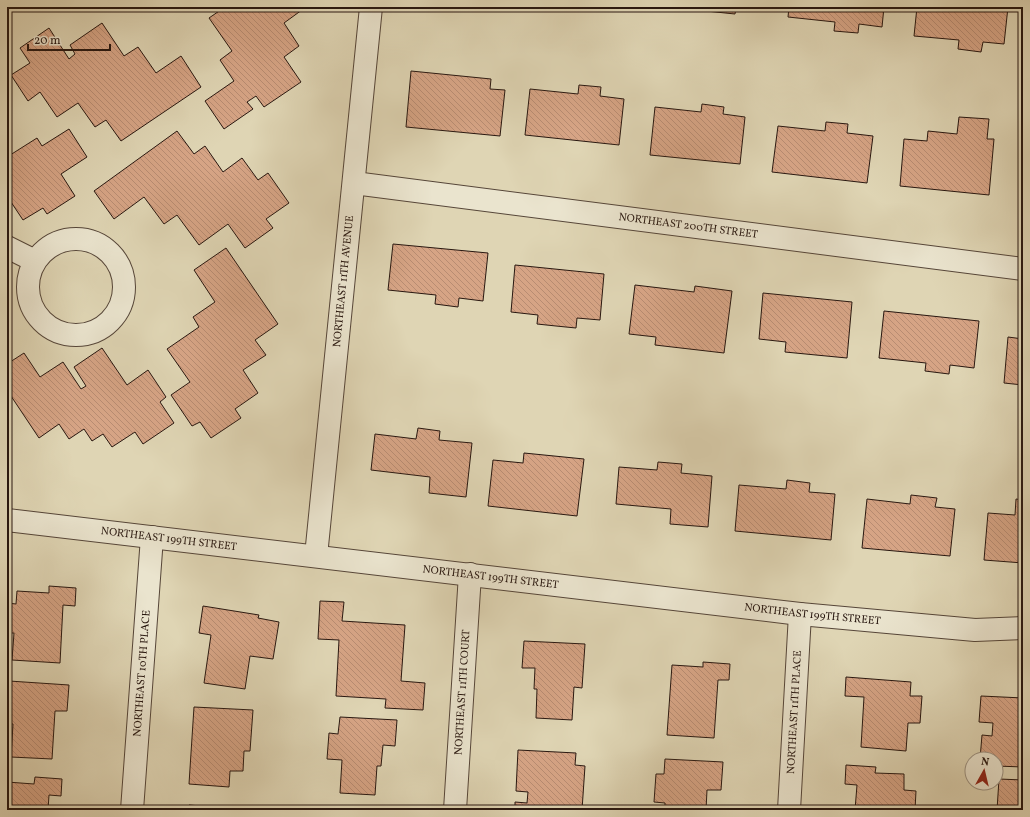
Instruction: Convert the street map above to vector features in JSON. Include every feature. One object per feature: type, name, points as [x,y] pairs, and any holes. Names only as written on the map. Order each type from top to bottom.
[{"type":"street","name":"NORTHEAST 11TH AVENUE","points":[[316,556],[371,7]]},
{"type":"street","name":"NORTHEAST 200TH STREET","points":[[354,183],[1023,269]]},
{"type":"street","points":[[76,239],[91,242],[105,249],[116,261],[123,275],[124,291],[120,306],[112,319],[100,329],[84,335],[68,335],[54,330],[41,320],[32,307],[28,292],[29,275],[35,261],[46,250],[60,242],[76,239]]},
{"type":"street","points":[[7,247],[35,261]]},
{"type":"street","name":"NORTHEAST 199TH STREET","points":[[7,520],[800,614],[975,630],[1023,628]]},
{"type":"street","name":"NORTHEAST 10TH PLACE","points":[[132,810],[152,537]]},
{"type":"street","name":"NORTHEAST 11TH COURT","points":[[455,810],[470,574]]},
{"type":"street","name":"NORTHEAST 11TH PLACE","points":[[789,810],[800,614]]},
{"type":"street","name":"NORTHEAST 199TH STREET","points":[[975,630],[1023,642]]},
{"type":"building","points":[[225,7],[306,7],[284,23],[299,46],[284,57],[301,82],[264,107],[256,96],[247,102],[253,109],[224,129],[205,101],[234,81],[220,60],[232,51],[209,18]]},
{"type":"building","points":[[687,7],[758,7],[757,10],[736,8],[735,14],[687,9]]},
{"type":"building","points":[[789,7],[884,7],[882,27],[859,24],[858,33],[834,31],[835,22],[788,17]]},
{"type":"building","points":[[917,7],[1008,7],[1004,44],[983,42],[981,52],[958,49],[959,40],[914,36]]},
{"type":"building","points":[[102,23],[124,56],[138,47],[156,73],[181,56],[201,87],[121,141],[106,120],[95,127],[78,103],[57,117],[40,92],[28,101],[11,75],[30,63],[20,48],[49,28],[69,59],[75,54],[70,45]]},
{"type":"building","points":[[411,71],[491,79],[490,89],[505,90],[500,136],[406,127]]},
{"type":"building","points":[[579,85],[601,87],[600,96],[624,99],[619,145],[525,135],[530,89],[578,94]]},
{"type":"building","points":[[702,104],[724,107],[723,114],[745,117],[740,164],[650,155],[655,107],[701,112]]},
{"type":"building","points":[[959,117],[989,119],[987,139],[994,139],[989,195],[900,186],[904,139],[927,141],[928,131],[957,134]]},
{"type":"building","points":[[826,122],[848,124],[847,133],[873,136],[867,183],[772,172],[778,126],[825,131]]},
{"type":"building","points":[[69,129],[87,157],[61,174],[75,196],[47,214],[43,208],[23,220],[7,196],[7,187],[11,184],[7,179],[7,157],[37,138],[42,146]]},
{"type":"building","points":[[177,131],[194,154],[205,146],[223,172],[242,158],[258,180],[268,173],[289,203],[266,219],[273,228],[245,248],[228,224],[199,245],[177,215],[164,224],[144,197],[114,219],[94,191]]},
{"type":"building","points":[[1023,177],[1023,205],[1020,204]]},
{"type":"building","points":[[393,244],[488,253],[483,301],[459,298],[458,307],[435,304],[436,295],[388,290]]},
{"type":"building","points":[[226,248],[278,324],[255,340],[266,355],[243,370],[258,393],[235,409],[241,418],[211,438],[200,422],[192,426],[171,395],[190,382],[167,349],[199,327],[193,317],[215,302],[194,270]]},
{"type":"building","points":[[515,265],[604,274],[600,320],[577,318],[576,328],[537,324],[538,315],[511,312]]},
{"type":"building","points":[[635,285],[694,292],[695,286],[732,291],[724,353],[655,345],[656,337],[629,334]]},
{"type":"building","points":[[763,293],[852,302],[847,358],[785,352],[786,342],[759,339]]},
{"type":"building","points":[[884,311],[979,321],[974,368],[950,365],[949,374],[925,371],[926,363],[879,358]]},
{"type":"building","points":[[1008,337],[1023,339],[1023,385],[1004,383]]},
{"type":"building","points":[[102,348],[127,385],[148,370],[166,397],[160,402],[174,423],[143,444],[135,432],[112,447],[103,434],[92,441],[84,429],[69,439],[59,424],[39,438],[7,390],[7,364],[24,353],[40,377],[63,362],[81,389],[86,386],[74,367]]},
{"type":"building","points":[[418,428],[440,431],[439,440],[472,443],[466,497],[429,493],[430,477],[371,470],[375,434],[416,439]]},
{"type":"building","points":[[524,453],[584,459],[577,516],[488,506],[493,460],[523,463]]},
{"type":"building","points":[[658,462],[682,464],[681,473],[712,476],[708,527],[670,524],[671,509],[616,504],[619,467],[657,470]]},
{"type":"building","points":[[787,480],[810,483],[809,492],[835,494],[831,540],[735,531],[739,485],[786,489]]},
{"type":"building","points":[[911,495],[937,498],[935,507],[955,509],[950,556],[862,548],[867,499],[910,504]]},
{"type":"building","points":[[1016,499],[1023,500],[1023,563],[984,560],[988,513],[1015,515]]},
{"type":"building","points":[[49,586],[76,588],[75,606],[63,605],[60,663],[12,660],[14,633],[7,633],[7,603],[16,604],[17,591],[49,593]]},
{"type":"building","points":[[320,601],[344,602],[342,621],[405,625],[401,681],[425,683],[423,710],[385,708],[386,699],[336,696],[339,640],[318,639]]},
{"type":"building","points":[[203,606],[259,615],[258,618],[279,622],[273,659],[250,656],[245,689],[204,683],[211,635],[199,633]]},
{"type":"building","points":[[524,641],[585,644],[582,688],[574,687],[572,720],[536,718],[537,689],[534,689],[535,668],[522,668]]},
{"type":"building","points":[[703,662],[730,664],[729,680],[718,680],[714,738],[667,735],[672,665],[703,667]]},
{"type":"building","points":[[846,677],[911,682],[910,696],[922,696],[920,723],[908,723],[906,751],[861,747],[864,697],[845,696]]},
{"type":"building","points":[[9,681],[69,685],[67,711],[55,711],[52,759],[11,757],[13,724],[7,723],[7,696]]},
{"type":"building","points":[[981,696],[1023,698],[1023,767],[1004,766],[1004,751],[981,751],[982,735],[992,736],[993,723],[979,722]]},
{"type":"building","points":[[194,707],[253,710],[250,751],[244,751],[243,771],[230,771],[229,787],[189,784]]},
{"type":"building","points":[[340,717],[397,720],[395,746],[383,745],[381,766],[377,766],[375,795],[340,793],[342,760],[327,759],[329,733],[338,734]]},
{"type":"building","points":[[518,750],[576,753],[575,765],[585,766],[582,810],[515,810],[515,802],[527,803],[528,792],[516,791]]},
{"type":"building","points":[[665,759],[723,762],[721,790],[707,790],[706,810],[665,810],[665,803],[654,802],[656,774],[664,774]]},
{"type":"building","points":[[846,765],[876,767],[875,773],[904,774],[904,790],[916,791],[915,810],[855,810],[857,785],[845,784]]},
{"type":"building","points":[[35,777],[62,779],[61,796],[49,795],[48,810],[7,810],[7,782],[34,784]]},
{"type":"building","points":[[1004,779],[1023,780],[1023,810],[997,810],[998,791],[1004,791]]},
{"type":"building","points":[[189,805],[249,810],[189,810]]}]
